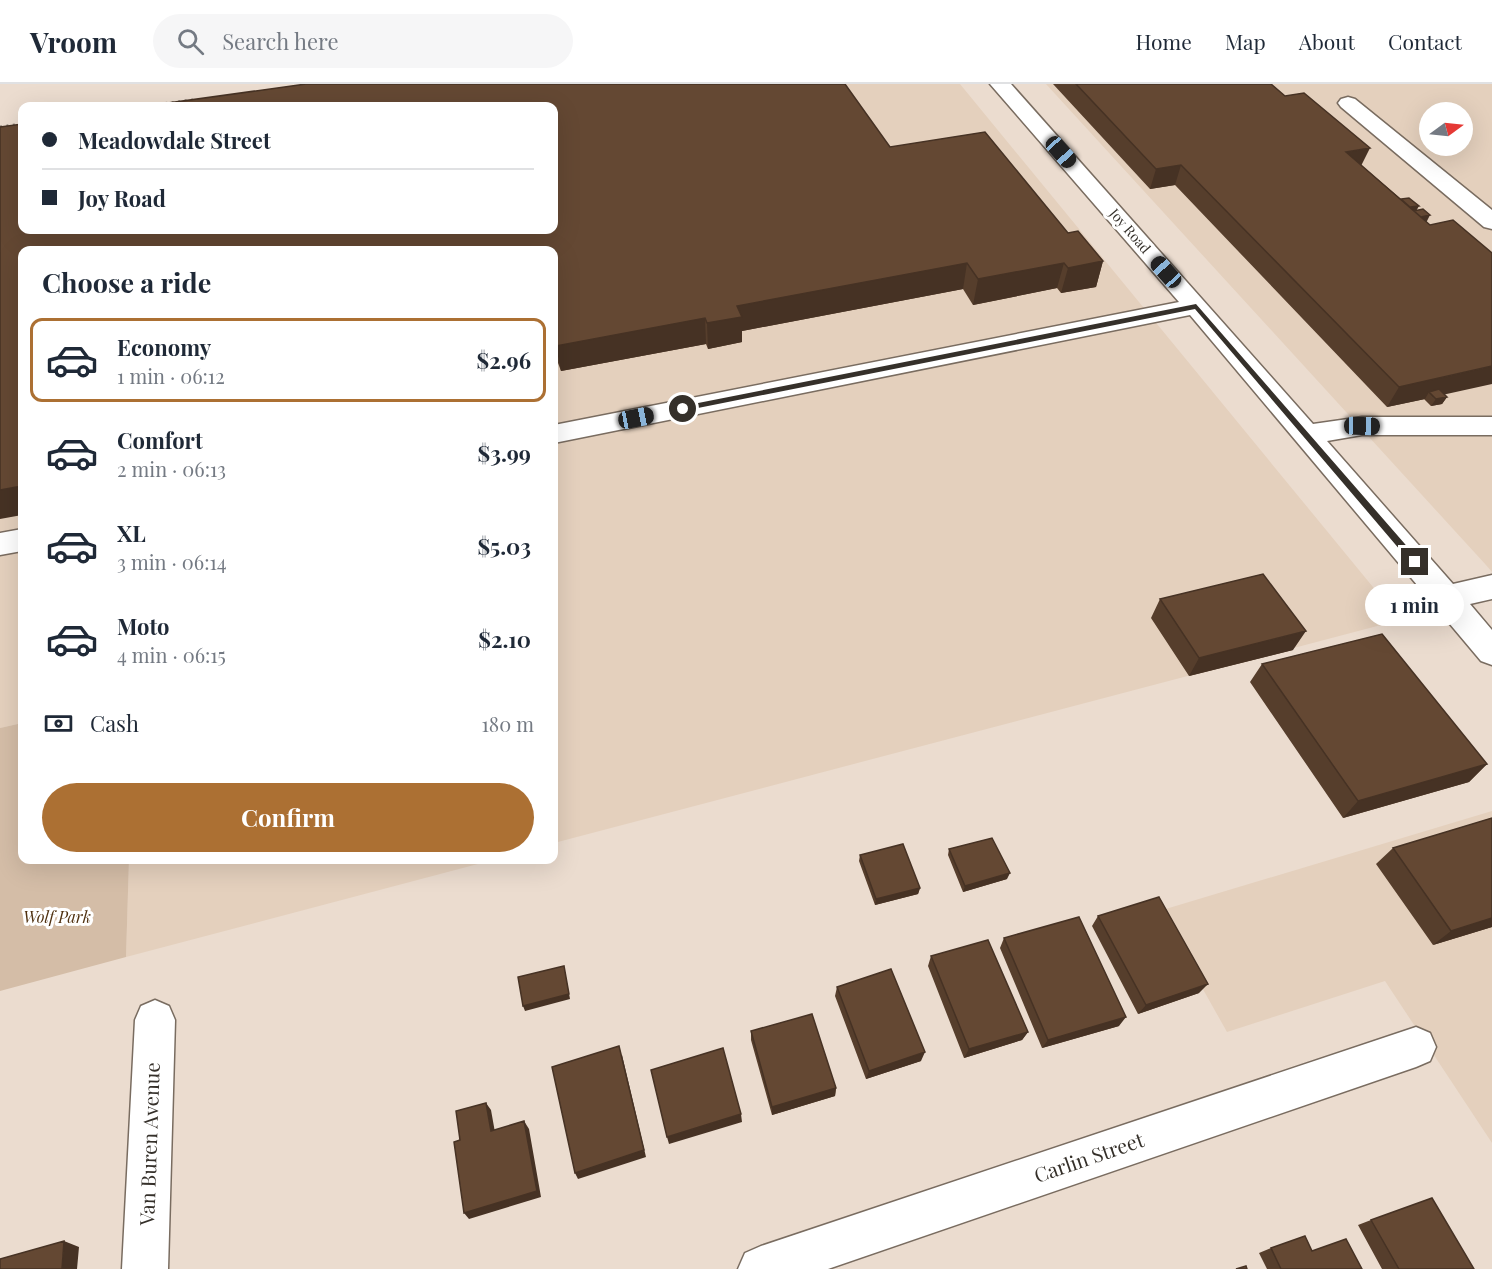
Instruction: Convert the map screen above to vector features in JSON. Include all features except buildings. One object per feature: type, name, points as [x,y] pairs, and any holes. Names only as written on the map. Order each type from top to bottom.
[{"type":"street","name":"Joy Road","points":[[1000,84],[1196,306],[1492,652]]},
{"type":"street","points":[[1348,103],[1492,222]]},
{"type":"street","points":[[558,433],[1196,306]]},
{"type":"street","points":[[1306,435],[1362,426],[1492,426]]},
{"type":"street","points":[[0,544],[18,541]]},
{"type":"street","points":[[1446,598],[1492,587]]},
{"type":"street","name":"Van Buren Avenue","points":[[145,1269],[155,1020]]},
{"type":"street","name":"Carlin Street","points":[[761,1269],[1416,1047]]},
{"type":"shaded area","points":[[403,84],[960,84],[1400,620],[558,842],[558,246],[18,246],[18,724],[0,728],[0,140],[18,214],[18,234],[558,234],[558,102],[527,102]]},
{"type":"shaded area","points":[[1046,84],[1492,84],[1492,572]]},
{"type":"shaded area","points":[[1492,811],[1492,1143],[1385,981],[1227,1032],[1159,911]]},
{"type":"shaded area","points":[[129,864],[478,864],[126,957]]},
{"type":"green space","name":"Wolf Park","points":[[18,724],[18,864],[129,864],[126,957],[0,991],[0,728]]},
{"type":"railway","points":[[177,102],[193,100]]},
{"type":"railway","points":[[0,127],[18,125]]},
{"type":"route","points":[[683,409],[1196,306],[1415,562]]}]
